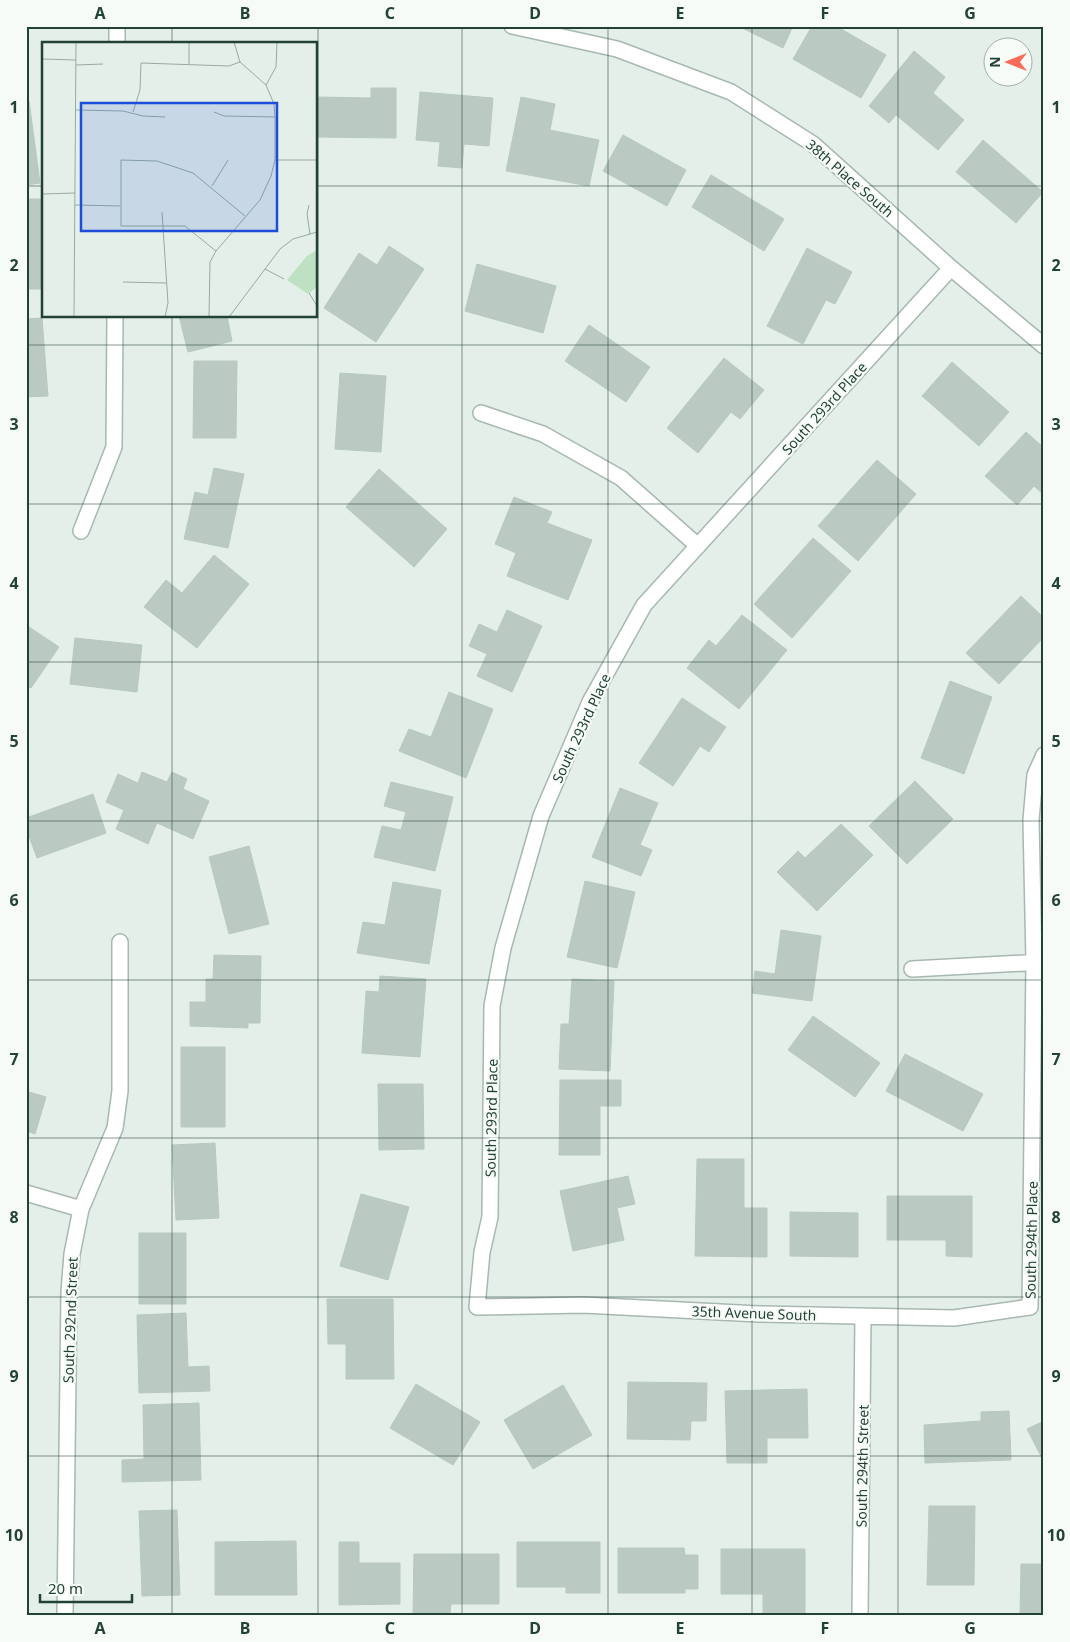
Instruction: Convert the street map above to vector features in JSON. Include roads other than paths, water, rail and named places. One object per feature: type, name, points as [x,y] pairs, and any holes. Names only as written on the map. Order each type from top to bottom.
[{"type":"street","points":[[116,42],[117,26]]},
{"type":"street","name":"38th Place South","points":[[512,26],[617,49],[731,92],[813,144],[951,268],[1044,346]]},
{"type":"street","name":"South 293rd Place","points":[[477,1307],[482,1252],[490,1216],[492,1006],[503,948],[541,816],[590,702],[644,605],[951,268]]},
{"type":"street","points":[[81,531],[114,448],[115,318]]},
{"type":"street","points":[[481,413],[543,434],[621,478],[698,546]]},
{"type":"street","name":"South 294th Place","points":[[1030,1307],[1039,962],[1031,820],[1035,775],[1044,755]]},
{"type":"street","name":"South 292nd Street","points":[[65,1616],[69,1292],[72,1254],[81,1209],[115,1128],[120,1091],[120,942]]},
{"type":"street","points":[[912,969],[1039,962]]},
{"type":"street","points":[[26,1193],[81,1209]]},
{"type":"street","name":"35th Avenue South","points":[[477,1307],[583,1305],[759,1314],[954,1318],[1030,1307]]},
{"type":"street","name":"South 294th Street","points":[[860,1616],[863,1316]]}]
